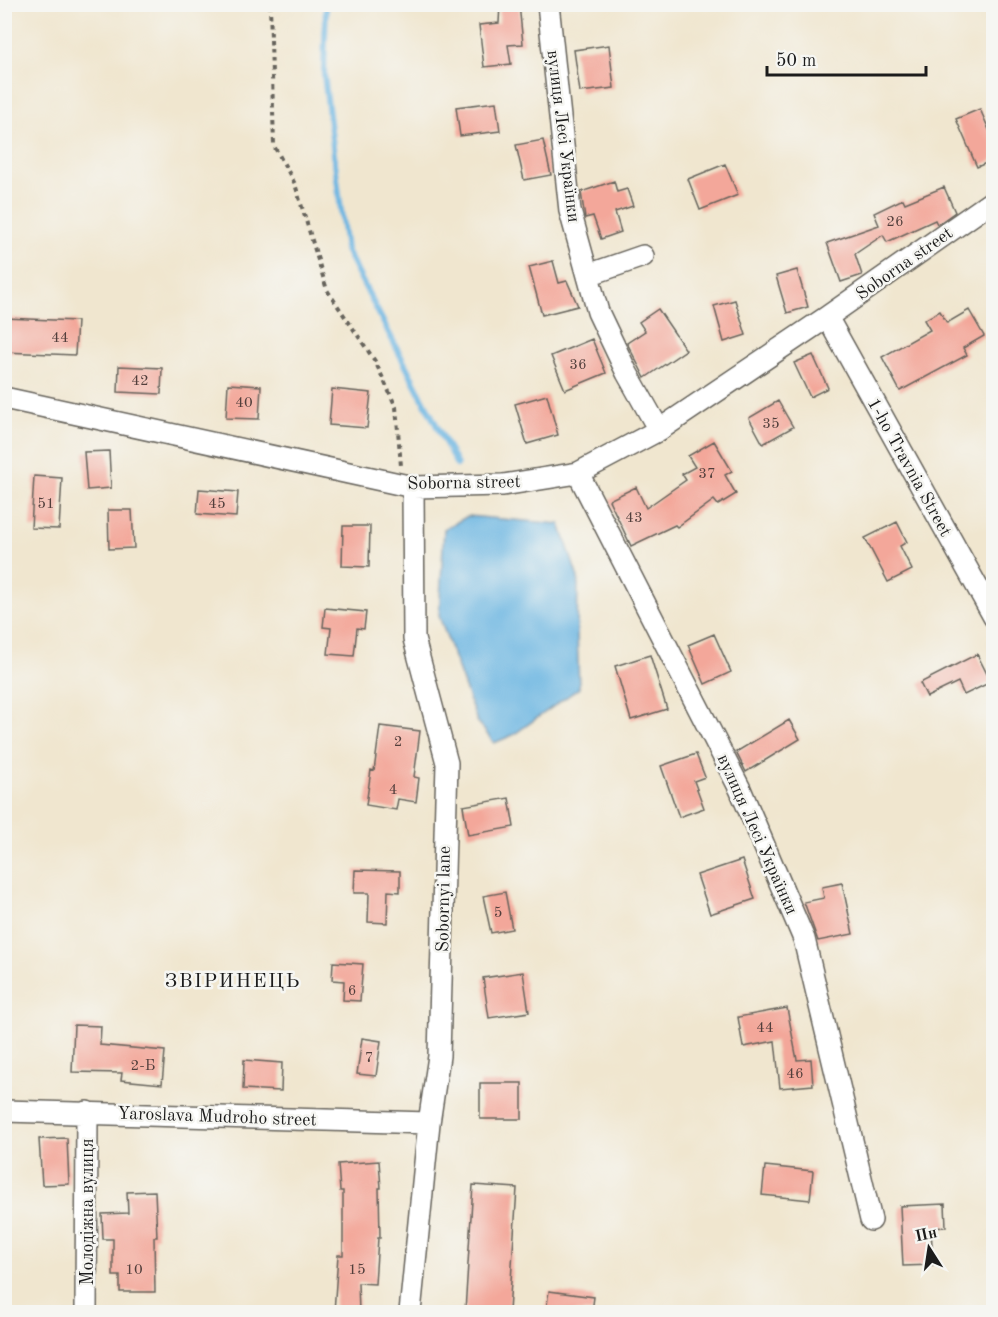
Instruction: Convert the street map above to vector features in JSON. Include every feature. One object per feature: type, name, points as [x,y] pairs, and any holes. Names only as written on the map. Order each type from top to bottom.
[{"type":"street","name":"вулиця Лесі Українки","points":[[548,4],[570,211],[598,312],[627,373],[659,430]]},
{"type":"street","name":"Soborna street","points":[[4,398],[406,486],[503,485],[578,473],[659,430],[827,317],[993,200]]},
{"type":"street","points":[[588,275],[644,256]]},
{"type":"street","name":"1-ho Travnia Street","points":[[827,317],[993,617]]},
{"type":"street","name":"вулиця Лесі Українки","points":[[578,473],[740,789],[804,939],[871,1220]]},
{"type":"street","name":"Sobornyi lane","points":[[406,486],[414,639],[447,764],[439,1056],[429,1123],[410,1312]]},
{"type":"street","name":"Yaroslava Mudroho street","points":[[4,1111],[429,1123]]},
{"type":"street","name":"Молодіжна вулиця","points":[[86,1312],[87,1112]]},
{"type":"path","points":[[270,4],[274,146],[295,184],[327,290],[375,361],[396,407],[406,486]]},
{"type":"water","points":[[468,516],[560,524],[578,578],[579,688],[513,735],[494,743],[477,721],[439,616],[444,529]]},
{"type":"building","points":[[500,4],[519,4],[523,44],[508,45],[511,64],[484,67],[479,25],[499,23]]},
{"type":"building","points":[[609,45],[614,88],[580,92],[574,50]]},
{"type":"building","points":[[496,102],[500,131],[460,136],[456,107]]},
{"type":"building","points":[[980,109],[993,139],[993,160],[977,167],[956,119]]},
{"type":"building","points":[[543,140],[551,175],[524,180],[516,145]]},
{"type":"building","points":[[725,164],[738,195],[700,210],[688,179]]},
{"type":"building","points":[[614,181],[617,192],[627,189],[633,206],[615,212],[621,232],[601,239],[593,216],[585,218],[581,192]]},
{"type":"building","points":[[944,187],[955,212],[937,224],[935,220],[887,242],[883,235],[855,254],[862,275],[841,282],[827,243],[879,225],[874,213],[903,199],[905,203]]},
{"type":"building","points":[[553,261],[559,283],[567,281],[578,306],[542,315],[529,267]]},
{"type":"building","points":[[797,270],[808,307],[787,313],[776,276]]},
{"type":"building","points":[[735,300],[746,335],[724,342],[714,306]]},
{"type":"building","points":[[658,309],[686,350],[645,378],[627,343],[645,331],[639,322]]},
{"type":"building","points":[[969,310],[984,336],[963,348],[967,355],[900,391],[882,357],[930,330],[924,320],[940,311],[947,323]]},
{"type":"building","points":[[4,318],[77,321],[75,355],[4,352]]},
{"type":"building","points":[[592,339],[606,373],[565,390],[551,356]]},
{"type":"building","points":[[813,355],[828,388],[810,397],[794,363]]},
{"type":"building","points":[[119,366],[162,368],[161,394],[118,392]]},
{"type":"building","points":[[228,384],[261,386],[259,419],[226,418]]},
{"type":"building","points":[[332,389],[371,393],[367,428],[329,425]]},
{"type":"building","points":[[547,395],[558,435],[527,444],[515,404]]},
{"type":"building","points":[[778,401],[793,427],[763,444],[749,418]]},
{"type":"building","points":[[714,441],[732,471],[725,475],[736,494],[718,505],[714,500],[677,527],[675,525],[631,546],[609,500],[636,487],[646,508],[686,480],[682,474],[695,467],[688,456]]},
{"type":"building","points":[[109,451],[111,488],[87,490],[84,452]]},
{"type":"building","points":[[34,476],[62,478],[59,529],[31,528]]},
{"type":"building","points":[[199,489],[238,492],[236,517],[197,514]]},
{"type":"building","points":[[108,510],[132,510],[134,548],[109,549]]},
{"type":"building","points":[[897,522],[907,542],[900,546],[912,570],[888,582],[865,538]]},
{"type":"building","points":[[343,526],[370,526],[369,567],[342,566]]},
{"type":"building","points":[[325,608],[366,612],[364,629],[357,628],[354,656],[328,654],[331,628],[323,627]]},
{"type":"building","points":[[714,634],[731,672],[705,684],[688,645]]},
{"type":"building","points":[[977,654],[991,682],[964,695],[958,682],[927,697],[920,683]]},
{"type":"building","points":[[650,655],[667,709],[631,720],[615,666]]},
{"type":"building","points":[[789,720],[800,739],[746,772],[736,752]]},
{"type":"building","points":[[380,726],[420,731],[414,777],[419,778],[416,802],[398,799],[396,810],[366,805],[371,770],[374,771]]},
{"type":"building","points":[[696,754],[705,777],[694,781],[704,808],[679,817],[661,766]]},
{"type":"building","points":[[509,798],[514,827],[468,835],[463,806]]},
{"type":"building","points":[[742,860],[755,899],[710,914],[697,875]]},
{"type":"building","points":[[355,870],[400,871],[400,892],[388,891],[387,923],[368,922],[369,893],[354,893]]},
{"type":"building","points":[[842,883],[853,934],[818,941],[804,902],[824,898],[822,887]]},
{"type":"building","points":[[505,892],[512,929],[491,933],[483,896]]},
{"type":"building","points":[[333,962],[363,964],[360,1001],[343,1000],[344,981],[332,980]]},
{"type":"building","points":[[523,972],[529,1012],[489,1018],[483,978]]},
{"type":"building","points":[[787,1008],[797,1060],[811,1059],[813,1085],[780,1088],[775,1041],[743,1047],[738,1017]]},
{"type":"building","points":[[74,1025],[101,1026],[100,1045],[165,1051],[162,1084],[121,1080],[122,1073],[72,1072]]},
{"type":"building","points":[[362,1038],[381,1041],[376,1076],[357,1074]]},
{"type":"building","points":[[244,1060],[282,1063],[281,1091],[243,1089]]},
{"type":"building","points":[[480,1083],[522,1083],[522,1119],[480,1119]]},
{"type":"building","points":[[67,1138],[69,1184],[42,1185],[39,1139]]},
{"type":"building","points":[[379,1161],[380,1238],[378,1238],[375,1284],[358,1283],[359,1312],[334,1312],[338,1255],[343,1255],[343,1191],[340,1191],[338,1164]]},
{"type":"building","points":[[765,1166],[813,1171],[810,1200],[762,1195]]},
{"type":"building","points":[[473,1185],[517,1188],[509,1312],[465,1311]]},
{"type":"building","points":[[155,1191],[157,1237],[154,1237],[155,1292],[120,1292],[120,1276],[113,1276],[113,1239],[103,1239],[102,1214],[128,1213],[127,1192]]},
{"type":"building","points":[[945,1204],[946,1227],[931,1228],[933,1265],[903,1266],[900,1206]]},
{"type":"building","points":[[549,1291],[594,1297],[592,1312],[546,1312]]},
{"type":"waterway","points":[[326,4],[324,75],[346,250],[457,465]]},
{"type":"district","name":"ЗВІРИНЕЦЬ","points":[[233,980]]}]
